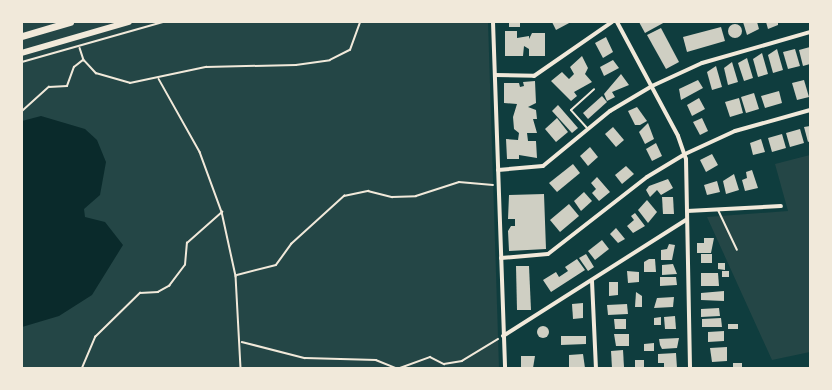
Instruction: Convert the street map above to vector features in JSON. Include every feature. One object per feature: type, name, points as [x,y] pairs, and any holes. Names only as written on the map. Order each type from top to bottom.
[{"type":"highway","points":[[22,36],[70,22]]},
{"type":"main road","points":[[22,53],[129,22]]},
{"type":"street","points":[[493,22],[504,368]]},
{"type":"street","points":[[495,75],[530,77],[539,73],[580,41],[612,22]]},
{"type":"street","points":[[617,22],[652,86],[685,154],[690,368]]},
{"type":"street","points":[[498,170],[543,166],[610,111],[652,86],[702,63],[810,32]]},
{"type":"street","points":[[501,258],[548,254],[647,177],[685,154],[735,131],[810,110]]},
{"type":"street","points":[[687,211],[781,206]]},
{"type":"street","points":[[504,336],[686,220]]},
{"type":"street","points":[[592,281],[596,368]]},
{"type":"lane","points":[[588,129],[571,110],[594,90]]},
{"type":"lane","points":[[718,210],[737,250]]},
{"type":"path","points":[[22,62],[163,22]]},
{"type":"path","points":[[80,48],[84,60],[96,73],[112,81],[130,83],[159,79],[206,67],[296,65],[330,60],[350,50],[360,22]]},
{"type":"path","points":[[22,111],[49,87],[67,86],[74,67],[84,60]]},
{"type":"path","points":[[159,79],[200,152],[222,212],[236,276],[242,342],[241,368]]},
{"type":"path","points":[[236,276],[276,265],[291,244],[344,196],[368,191],[392,197],[416,196],[459,182],[499,185]]},
{"type":"path","points":[[82,368],[95,337],[140,293],[158,292],[170,286],[185,265],[187,243],[222,212]]},
{"type":"path","points":[[400,368],[430,357],[444,364],[462,361],[504,336]]},
{"type":"path","points":[[242,342],[305,358],[376,360],[396,368]]},
{"type":"shaded area","points":[[22,22],[488,22],[499,368],[22,368]]},
{"type":"shaded area","points":[[41,116],[85,129],[97,140],[106,162],[100,195],[84,209],[85,217],[105,222],[123,245],[92,295],[59,316],[22,327],[22,121]]},
{"type":"shaded area","points":[[810,155],[810,352],[772,360],[707,217],[788,211],[775,164]]},
{"type":"building","points":[[509,22],[520,22],[520,27],[509,27]]},
{"type":"building","points":[[552,22],[571,22],[556,30]]},
{"type":"building","points":[[639,22],[665,22],[645,33]]},
{"type":"building","points":[[743,22],[757,22],[759,29],[747,35]]},
{"type":"building","points":[[766,22],[778,22],[778,25],[768,29]]},
{"type":"building","points":[[735,24],[740,26],[742,31],[740,36],[735,38],[730,36],[728,31],[730,26]]},
{"type":"building","points":[[721,27],[725,41],[687,52],[683,37]]},
{"type":"building","points":[[661,28],[679,62],[666,69],[647,35]]},
{"type":"building","points":[[505,31],[517,31],[517,38],[529,36],[529,39],[532,33],[545,33],[545,56],[529,56],[529,49],[524,46],[523,56],[505,56]]},
{"type":"building","points":[[606,37],[613,52],[603,58],[595,43]]},
{"type":"building","points":[[810,47],[810,64],[803,66],[799,50]]},
{"type":"building","points":[[777,49],[783,70],[773,73],[768,55]]},
{"type":"building","points":[[795,49],[800,66],[788,69],[783,52]]},
{"type":"building","points":[[762,53],[768,74],[758,77],[753,59]]},
{"type":"building","points":[[582,56],[588,68],[585,74],[592,82],[574,92],[577,96],[571,101],[551,81],[562,72],[569,79],[574,74],[570,67]]},
{"type":"building","points":[[747,58],[753,78],[744,81],[738,63]]},
{"type":"building","points":[[613,60],[619,68],[604,76],[600,67]]},
{"type":"building","points":[[732,62],[738,82],[728,85],[724,68]]},
{"type":"building","points":[[716,66],[722,87],[712,90],[707,72]]},
{"type":"building","points":[[621,74],[629,85],[612,92],[615,97],[607,101],[604,94]]},
{"type":"building","points":[[698,80],[703,88],[681,100],[679,89]]},
{"type":"building","points":[[804,80],[809,97],[797,100],[792,83]]},
{"type":"building","points":[[535,81],[536,103],[528,107],[536,110],[537,119],[533,119],[537,133],[527,133],[528,141],[536,141],[537,158],[519,155],[519,159],[507,159],[506,139],[518,140],[519,133],[514,129],[513,117],[517,104],[504,103],[504,83],[519,83],[520,87],[524,86],[523,82]]},
{"type":"building","points":[[779,91],[782,103],[765,108],[761,96]]},
{"type":"building","points":[[754,93],[759,109],[746,113],[741,97]]},
{"type":"building","points":[[602,96],[607,102],[588,119],[583,113]]},
{"type":"building","points":[[699,98],[705,109],[692,116],[687,105]]},
{"type":"building","points":[[739,98],[743,113],[730,117],[725,102]]},
{"type":"building","points":[[558,105],[578,128],[572,133],[552,111]]},
{"type":"building","points":[[637,107],[647,121],[640,125],[635,125],[628,111]]},
{"type":"building","points":[[557,118],[568,132],[556,142],[545,129]]},
{"type":"building","points":[[702,118],[708,131],[700,135],[693,122]]},
{"type":"building","points":[[648,123],[654,139],[645,144],[639,132]]},
{"type":"building","points":[[810,126],[810,141],[808,142],[804,127]]},
{"type":"building","points":[[613,127],[624,140],[616,147],[605,134]]},
{"type":"building","points":[[800,129],[804,143],[790,147],[786,133]]},
{"type":"building","points":[[782,134],[786,148],[772,152],[768,138]]},
{"type":"building","points":[[761,139],[765,152],[753,155],[750,143]]},
{"type":"building","points":[[656,143],[662,156],[652,161],[646,149]]},
{"type":"building","points":[[590,147],[598,157],[588,166],[580,156]]},
{"type":"building","points":[[712,154],[718,165],[706,172],[700,160]]},
{"type":"building","points":[[573,164],[580,173],[557,192],[549,183]]},
{"type":"building","points":[[626,166],[634,174],[622,184],[615,175]]},
{"type":"building","points":[[752,170],[758,188],[745,191],[742,180],[747,178],[746,172]]},
{"type":"building","points":[[734,174],[739,190],[726,194],[723,181]]},
{"type":"building","points":[[597,177],[610,192],[599,201],[592,193],[596,189],[591,183]]},
{"type":"building","points":[[668,179],[673,188],[661,195],[657,190],[650,197],[646,190],[649,186]]},
{"type":"building","points":[[717,181],[720,192],[707,195],[704,185]]},
{"type":"building","points":[[584,192],[592,201],[581,211],[574,201]]},
{"type":"building","points":[[544,194],[546,249],[509,251],[508,231],[511,226],[515,226],[515,219],[508,219],[509,195]]},
{"type":"building","points":[[662,197],[673,197],[674,214],[663,214]]},
{"type":"building","points":[[647,200],[657,212],[648,223],[638,210]]},
{"type":"building","points":[[569,204],[579,216],[560,232],[550,220]]},
{"type":"building","points":[[635,213],[645,226],[633,233],[627,226],[634,220],[631,216]]},
{"type":"building","points":[[616,228],[625,239],[618,243],[610,234]]},
{"type":"building","points":[[704,238],[714,238],[711,253],[697,253],[697,243],[704,243]]},
{"type":"building","points":[[602,240],[609,249],[595,260],[588,251]]},
{"type":"building","points":[[669,244],[675,245],[672,260],[661,260],[661,250],[667,249]]},
{"type":"building","points":[[586,254],[594,267],[588,271],[579,258]]},
{"type":"building","points":[[701,254],[712,254],[712,263],[701,263]]},
{"type":"building","points":[[577,259],[585,270],[551,292],[543,280],[556,272],[559,277],[568,271],[565,267]]},
{"type":"building","points":[[649,259],[655,259],[656,272],[644,272],[644,262]]},
{"type":"building","points":[[718,263],[725,263],[725,270],[718,269]]},
{"type":"building","points":[[673,264],[677,274],[662,275],[662,265]]},
{"type":"building","points":[[516,266],[529,266],[531,310],[517,310]]},
{"type":"building","points":[[627,271],[639,272],[639,282],[628,283]]},
{"type":"building","points":[[722,271],[729,271],[729,277],[722,277]]},
{"type":"building","points":[[701,273],[718,273],[719,286],[701,286]]},
{"type":"building","points":[[660,277],[676,277],[677,285],[660,286]]},
{"type":"building","points":[[609,282],[618,282],[618,295],[609,296]]},
{"type":"building","points":[[724,291],[724,301],[701,300],[701,293]]},
{"type":"building","points":[[636,292],[642,296],[642,307],[635,307]]},
{"type":"building","points":[[674,297],[673,307],[654,308],[657,298]]},
{"type":"building","points":[[583,303],[583,318],[573,319],[572,304]]},
{"type":"building","points":[[627,304],[628,314],[608,315],[607,305]]},
{"type":"building","points":[[719,308],[720,316],[701,317],[701,309]]},
{"type":"building","points":[[675,316],[676,329],[665,329],[664,317]]},
{"type":"building","points":[[661,317],[661,325],[654,325],[654,318]]},
{"type":"building","points":[[721,318],[722,327],[702,327],[702,319]]},
{"type":"building","points":[[614,319],[626,319],[626,329],[615,329]]},
{"type":"building","points":[[728,324],[738,324],[738,329],[728,329]]},
{"type":"building","points":[[541,326],[545,326],[549,332],[545,338],[541,338],[537,334],[537,330]]},
{"type":"building","points":[[724,331],[724,341],[708,342],[708,332]]},
{"type":"building","points":[[614,334],[629,334],[629,346],[616,346]]},
{"type":"building","points":[[561,336],[586,336],[586,344],[561,345]]},
{"type":"building","points":[[679,338],[677,348],[662,349],[660,345],[659,339]]},
{"type":"building","points":[[654,343],[654,351],[644,351],[644,344]]},
{"type":"building","points":[[727,347],[727,361],[712,362],[710,348]]},
{"type":"building","points":[[623,350],[624,367],[612,368],[611,351]]},
{"type":"building","points":[[676,353],[677,368],[664,368],[664,363],[658,363],[658,354]]},
{"type":"building","points":[[583,354],[585,368],[569,368],[569,355]]},
{"type":"building","points":[[521,356],[535,356],[533,368],[521,368]]},
{"type":"building","points":[[635,360],[644,360],[644,368],[635,368]]},
{"type":"building","points":[[733,363],[742,363],[742,368],[733,368]]}]
